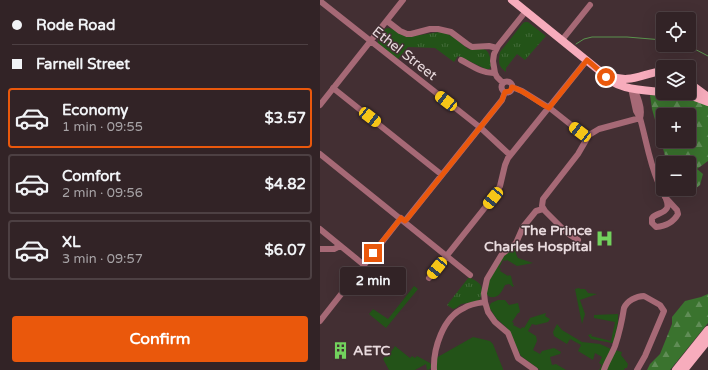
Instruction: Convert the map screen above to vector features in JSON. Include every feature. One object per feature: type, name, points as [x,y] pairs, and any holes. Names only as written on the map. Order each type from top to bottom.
[{"type":"main road","points":[[512,0],[612,82],[632,88],[656,91]]},
{"type":"main road","points":[[601,72],[632,88]]},
{"type":"main road","points":[[612,77],[627,80],[656,72]]},
{"type":"main road","points":[[632,88],[635,81],[643,76]]},
{"type":"main road","points":[[696,88],[708,97]]},
{"type":"main road","points":[[696,98],[708,102]]},
{"type":"main road","points":[[676,370],[708,330]]},
{"type":"main road","points":[[684,370],[708,340]]},
{"type":"street","points":[[320,105],[403,0]]},
{"type":"street","name":"Ethel Street","points":[[320,1],[480,128],[510,155]]},
{"type":"street","points":[[562,40],[590,5]]},
{"type":"street","points":[[320,321],[364,265],[442,175],[502,100],[505,92],[502,88],[503,83],[495,73],[493,59],[494,54],[526,11]]},
{"type":"street","points":[[387,21],[400,31],[407,34],[434,29],[444,30],[451,32],[472,47],[488,46],[497,48]]},
{"type":"street","points":[[460,60],[484,72],[495,73]]},
{"type":"street","points":[[429,278],[495,195],[500,186],[506,162],[510,155],[587,60]]},
{"type":"street","points":[[503,83],[508,82],[512,87],[522,91],[549,108],[580,132]]},
{"type":"street","points":[[505,92],[510,91],[512,87]]},
{"type":"street","points":[[333,88],[442,175]]},
{"type":"street","points":[[632,88],[638,99],[641,112],[640,118]]},
{"type":"street","points":[[632,88],[636,111],[640,118],[654,173],[667,205],[666,210],[655,215],[651,219],[652,224],[656,227],[670,223],[678,214],[677,210],[665,197]]},
{"type":"street","points":[[638,99],[644,90]]},
{"type":"street","points":[[578,240],[567,233],[543,209],[542,199],[578,154],[589,134],[595,130],[640,118]]},
{"type":"street","points":[[320,154],[470,275]]},
{"type":"street","points":[[535,370],[518,358],[508,333],[488,312],[484,293],[486,279],[502,254],[517,242],[523,227],[536,211],[543,209]]},
{"type":"street","points":[[320,229],[364,265]]},
{"type":"street","points":[[320,249],[334,249],[340,246]]},
{"type":"street","points":[[604,370],[615,346],[624,308],[628,302],[640,296],[644,296],[660,305],[664,311],[638,370]]},
{"type":"street","points":[[434,370],[434,359],[437,345],[442,332],[450,320],[459,310],[464,307],[485,302]]},
{"type":"green space","points":[[525,22],[528,22],[546,36],[525,60],[517,54],[506,68],[506,72],[499,64],[500,52]]},
{"type":"green space","points":[[388,28],[408,37],[439,32],[447,34],[455,38],[468,49],[481,49],[487,51],[491,60],[491,66],[489,69],[486,69],[458,56],[454,62],[435,48],[408,47],[398,59],[378,44],[378,38],[385,29]]},
{"type":"green space","points":[[650,95],[656,96],[656,100],[687,100],[702,102],[708,106],[708,161],[697,169],[703,174],[700,185],[696,188],[696,156],[665,156],[663,148],[696,148],[696,108],[656,108],[656,123]]},
{"type":"green space","points":[[516,246],[516,254],[518,258],[533,263],[517,266],[507,260],[503,260],[499,268],[501,269],[500,271],[508,276],[511,276],[514,285],[513,287],[509,284],[505,285],[496,297],[490,297],[486,294],[489,278],[503,255]]},
{"type":"green space","points":[[469,277],[478,282],[482,288],[479,301],[461,304],[453,309],[447,305]]},
{"type":"green space","points":[[414,286],[418,289],[386,328],[369,314],[373,309],[388,319]]},
{"type":"green space","points":[[575,289],[585,289],[588,293],[597,294],[580,300],[585,314],[582,324]]},
{"type":"green space","points":[[708,294],[708,323],[670,370],[647,370],[650,364],[660,354],[672,324],[672,317],[685,301]]},
{"type":"green space","points":[[498,300],[505,300],[509,305],[518,303],[520,311],[512,322],[514,323],[513,325],[521,329],[522,327],[524,328],[530,318],[546,313],[545,316],[550,319],[548,322],[536,325],[532,324],[528,331],[536,336],[537,341],[533,350],[540,354],[542,351],[554,348],[561,352],[560,354],[550,357],[552,365],[556,364],[566,370],[540,370],[521,356],[507,328],[496,318],[489,307],[491,303]]},
{"type":"green space","points":[[618,314],[618,322],[614,341],[612,343],[591,339],[588,335],[592,334],[591,336],[611,341],[615,322],[594,318],[594,315]]},
{"type":"green space","points":[[557,324],[562,330],[582,342],[600,344],[611,349],[602,370],[599,370],[602,365],[599,363],[602,357],[595,353],[593,360],[578,351],[581,345],[570,339],[567,344],[554,336],[553,332]]},
{"type":"green space","points":[[473,337],[490,341],[493,344],[503,370],[436,370],[436,358]]},
{"type":"green space","points":[[395,346],[410,358],[412,356],[415,358],[417,356],[430,363],[432,366],[427,370],[426,364],[415,370],[389,370],[383,359],[387,354],[389,355]]},
{"type":"green space","points":[[615,350],[622,352],[621,355],[628,364],[627,368],[624,370],[607,370]]},
{"type":"waterway","points":[[576,44],[584,39],[592,37],[627,37],[656,39]]},
{"type":"waterway","points":[[696,50],[708,56]]},
{"type":"place","name":"The Prince Charles Hospital","points":[[605,238]]},
{"type":"place","name":"AETC","points":[[340,350]]},
{"type":"route","points":[[373,253],[401,218],[405,221],[407,219],[502,100],[505,92],[509,92],[512,87],[516,88],[549,108],[587,60],[606,77]]}]
